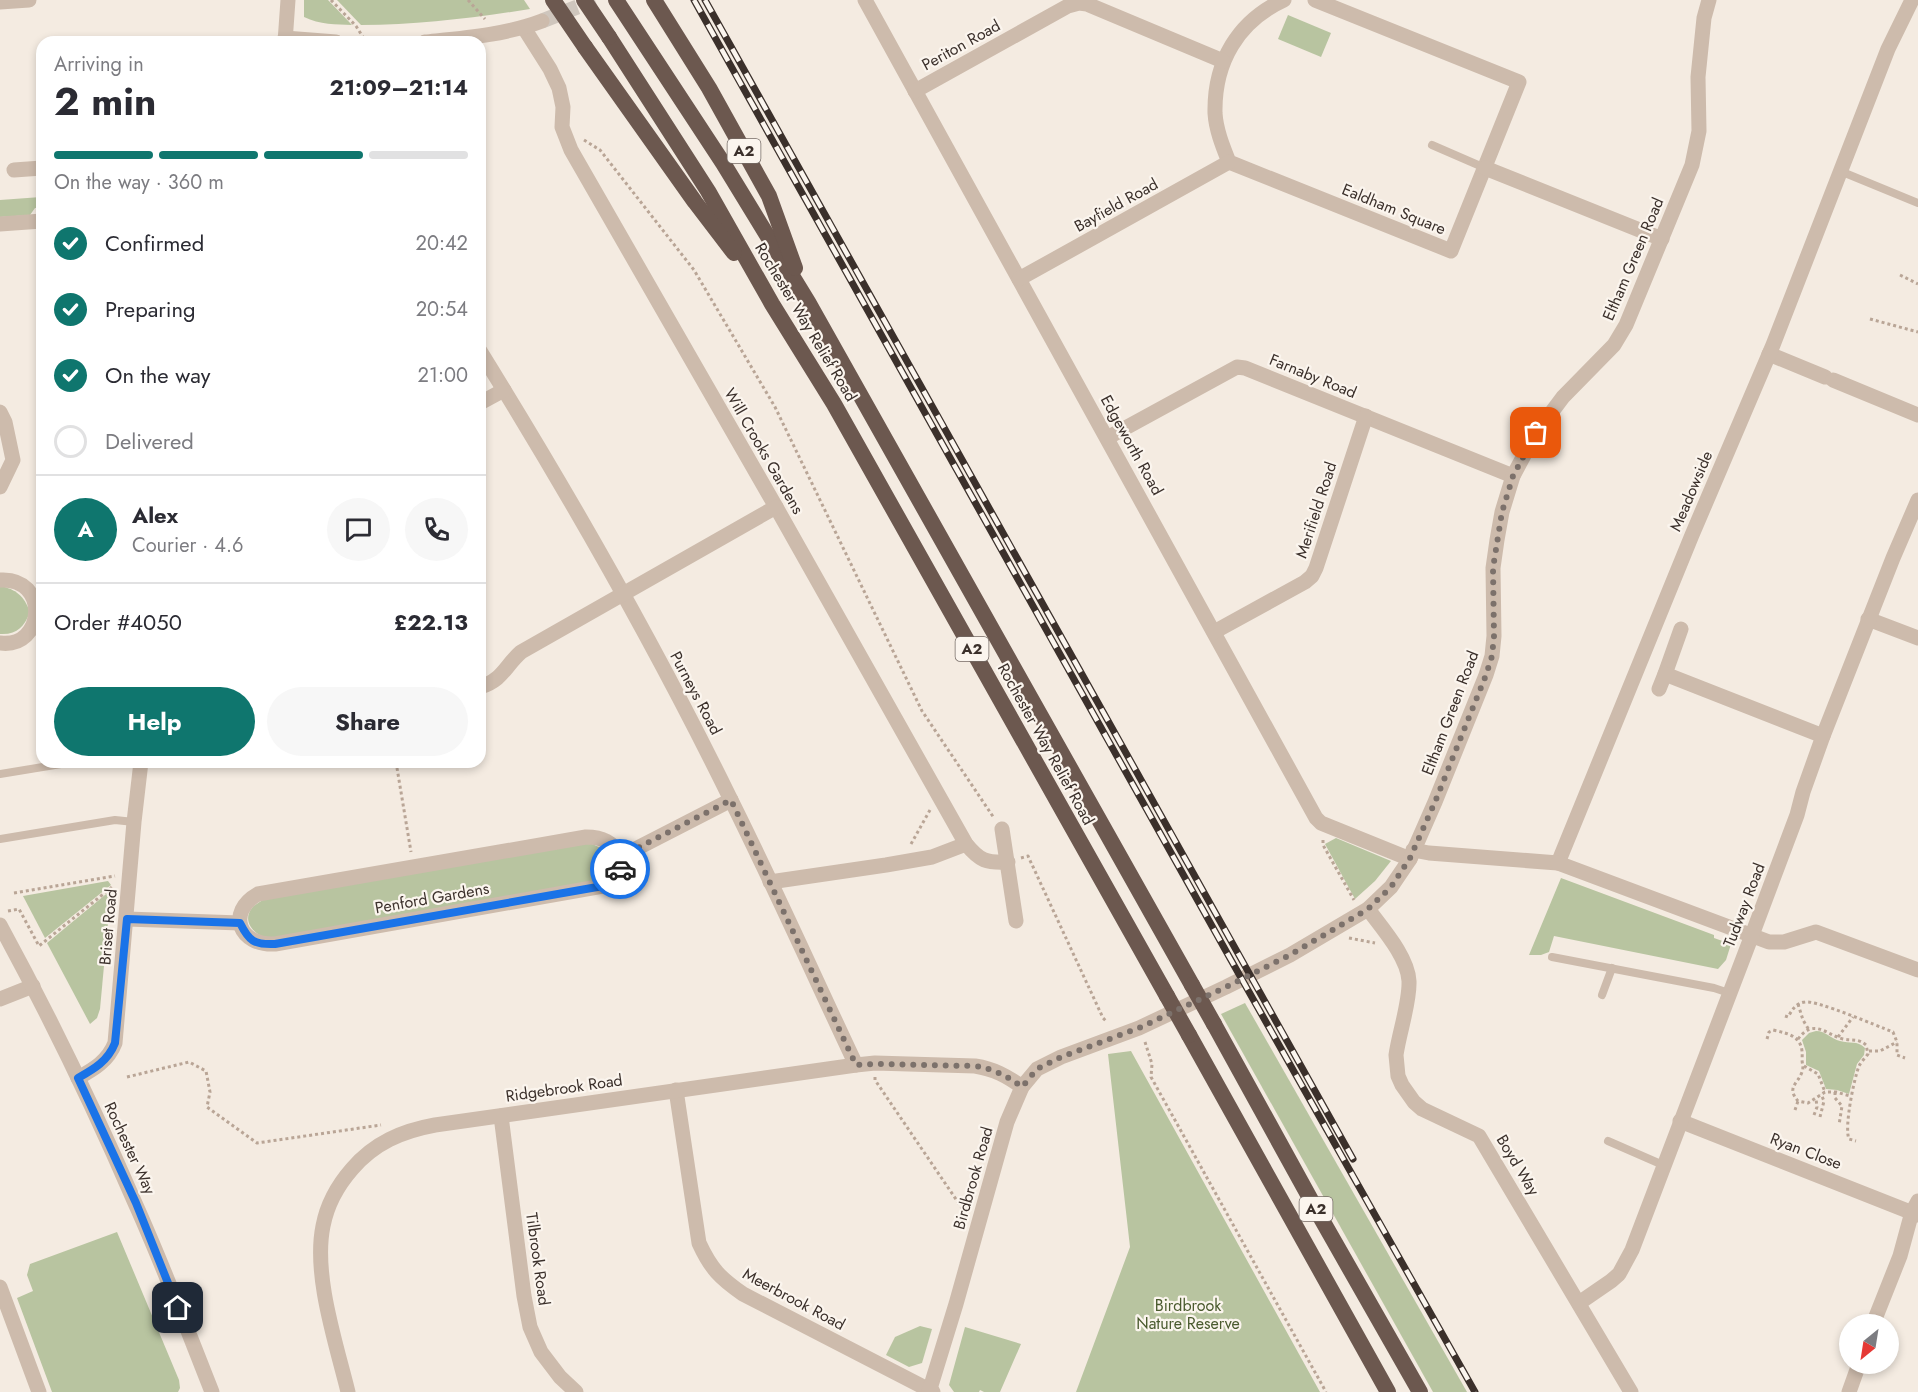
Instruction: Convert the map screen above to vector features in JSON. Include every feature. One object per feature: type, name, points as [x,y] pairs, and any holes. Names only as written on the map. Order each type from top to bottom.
[{"type":"highway","name":"A2","points":[[553,0],[694,202],[772,304]]},
{"type":"highway","name":"Rochester Way Relief Road","points":[[584,0],[708,191],[772,304],[834,404],[1388,1392]]},
{"type":"highway","name":"Rochester Way Relief Road","points":[[616,0],[723,164],[808,302],[1420,1392]]},
{"type":"highway","name":"A2","points":[[657,5],[709,88],[769,196],[808,302]]},
{"type":"street","points":[[0,2],[29,0]]},
{"type":"street","points":[[285,36],[288,0]]},
{"type":"street","name":"Edgeworth Road","points":[[865,0],[1316,818],[1321,823]]},
{"type":"street","points":[[1229,162],[1220,140],[1215,115],[1216,90],[1223,62],[1233,42],[1249,22],[1270,6],[1284,0]]},
{"type":"street","name":"Ealdham Square","points":[[1229,162],[1451,251],[1519,82],[1315,0]]},
{"type":"street","name":"Eltham Green Road","points":[[1116,1030],[1226,987],[1290,955],[1365,911],[1391,887],[1412,854],[1448,770],[1492,656],[1493,568],[1502,512],[1513,476],[1536,433],[1563,397],[1614,345],[1626,324],[1692,165],[1699,130],[1698,77],[1704,18],[1709,0]]},
{"type":"street","name":"Meadowside","points":[[1558,863],[1692,535],[1769,354],[1888,49],[1912,0]]},
{"type":"street","name":"Periton Road","points":[[915,90],[1068,6],[1079,3],[1087,4],[1223,62]]},
{"type":"street","points":[[474,36],[524,28],[542,21]]},
{"type":"street","name":"Will Crooks Gardens","points":[[524,28],[559,88],[563,107],[562,127],[571,150],[966,844],[978,858],[992,863],[1008,862]]},
{"type":"street","name":"Bayfield Road","points":[[1019,279],[1229,162]]},
{"type":"street","points":[[14,170],[36,168]]},
{"type":"street","points":[[1485,168],[1662,239]]},
{"type":"street","points":[[0,224],[36,221]]},
{"type":"street","points":[[1769,354],[1918,415]]},
{"type":"street","name":"Purneys Road","points":[[486,361],[622,593],[681,701],[731,800],[856,1065]]},
{"type":"street","name":"Farnaby Road","points":[[1107,438],[1237,367],[1245,368],[1513,476]]},
{"type":"street","points":[[486,400],[504,390]]},
{"type":"street","points":[[0,412],[5,422],[13,460],[0,487]]},
{"type":"street","name":"Merifield Road","points":[[1214,632],[1312,576],[1366,416]]},
{"type":"street","name":"Tudway Road","points":[[1579,1303],[1618,1274],[1632,1250],[1797,815],[1823,736],[1868,619],[1918,500]]},
{"type":"street","points":[[486,685],[493,683],[521,651],[776,507]]},
{"type":"street","points":[[0,580],[8,579],[27,588],[36,607]]},
{"type":"street","points":[[1868,619],[1918,638]]},
{"type":"street","points":[[0,643],[16,642],[25,636],[36,622]]},
{"type":"street","points":[[1659,690],[1681,629]]},
{"type":"street","points":[[1665,674],[1823,736]]},
{"type":"street","name":"Briset Road","points":[[78,1078],[105,1060],[115,1043],[140,768]]},
{"type":"street","points":[[127,919],[240,923],[241,912],[247,900],[258,894],[586,837],[600,837],[614,845],[622,856],[731,800]]},
{"type":"street","points":[[1321,823],[1412,854],[1558,863],[1769,942],[1784,942],[1816,932],[1918,970]]},
{"type":"street","points":[[1002,829],[1016,921]]},
{"type":"street","points":[[770,882],[932,857],[966,844]]},
{"type":"street","name":"Penford Gardens","points":[[240,923],[248,938],[262,945],[284,943],[603,886],[615,878],[621,867],[622,856]]},
{"type":"street","name":"Boyd Way","points":[[1365,911],[1395,947],[1406,966],[1409,982],[1396,1055],[1396,1065],[1402,1086],[1422,1109],[1479,1136],[1631,1392]]},
{"type":"street","name":"Rochester Way","points":[[0,925],[33,986],[136,1203],[212,1392]]},
{"type":"street","points":[[0,999],[33,986]]},
{"type":"street","name":"Birdbrook Road","points":[[931,1392],[1007,1122],[1022,1087],[1037,1069],[1116,1030]]},
{"type":"street","name":"Ridgebrook Road","points":[[348,1392],[333,1335],[322,1276],[323,1226],[331,1201],[357,1162],[371,1150],[400,1133],[435,1125],[856,1065],[975,1066],[1002,1073],[1022,1087]]},
{"type":"street","name":"Meerbrook Road","points":[[676,1090],[699,1243],[708,1262],[722,1280],[743,1294],[931,1392]]},
{"type":"street","name":"Tilbrook Road","points":[[501,1116],[530,1327],[541,1352],[560,1377],[576,1392]]},
{"type":"street","name":"Ryan Close","points":[[1680,1121],[1916,1209]]},
{"type":"street","points":[[1877,1314],[1916,1209]]},
{"type":"street","points":[[0,1287],[39,1392]]},
{"type":"street","points":[[1849,1392],[1855,1374]]},
{"type":"lane","points":[[1432,145],[1485,168]]},
{"type":"lane","points":[[1840,171],[1918,203]]},
{"type":"lane","points":[[0,774],[36,768]]},
{"type":"lane","points":[[0,839],[115,820],[134,822]]},
{"type":"lane","points":[[1552,957],[1714,988],[1729,993]]},
{"type":"lane","points":[[1602,995],[1612,968]]},
{"type":"lane","points":[[1608,1141],[1663,1165]]},
{"type":"path","points":[[332,0],[362,36]]},
{"type":"path","points":[[468,0],[498,33]]},
{"type":"path","points":[[562,127],[600,150],[694,270],[775,407],[922,711],[1002,829]]},
{"type":"path","points":[[1900,275],[1918,284]]},
{"type":"path","points":[[1870,319],[1918,332]]},
{"type":"path","points":[[397,768],[413,866]]},
{"type":"path","points":[[912,860],[910,847],[931,809],[942,802]]},
{"type":"path","points":[[1321,823],[1323,844],[1365,911]]},
{"type":"path","points":[[1028,856],[1103,1018],[1116,1030]]},
{"type":"path","points":[[9,911],[20,909],[39,946],[116,884],[116,876],[14,893]]},
{"type":"path","points":[[17,923],[25,919]]},
{"type":"path","points":[[1326,934],[1395,947]]},
{"type":"path","points":[[1785,1016],[1788,1017],[1798,1004],[1817,1003],[1893,1032],[1897,1042],[1897,1055],[1905,1058]]},
{"type":"path","points":[[1798,1004],[1809,1030]]},
{"type":"path","points":[[1838,1037],[1853,1017]]},
{"type":"path","points":[[1798,1039],[1809,1030],[1823,1029],[1838,1037],[1860,1041],[1866,1045],[1868,1051],[1859,1065],[1850,1097],[1847,1132],[1849,1139],[1856,1141]]},
{"type":"path","points":[[1767,1039],[1771,1030],[1798,1039],[1803,1052],[1804,1066],[1802,1075],[1793,1086],[1794,1095],[1798,1101],[1808,1103],[1823,1093],[1835,1092],[1850,1097]]},
{"type":"path","points":[[1138,1042],[1145,1042],[1152,1064],[1151,1077],[1326,1392]]},
{"type":"path","points":[[1868,1051],[1880,1051],[1897,1042]]},
{"type":"path","points":[[127,1077],[189,1062],[206,1071],[210,1092],[207,1107],[257,1143],[398,1122],[400,1133]]},
{"type":"path","points":[[875,1064],[875,1080],[952,1195],[965,1214],[980,1218]]},
{"type":"path","points":[[1804,1066],[1818,1074],[1824,1101],[1820,1117]]},
{"type":"path","points":[[1835,1092],[1835,1098],[1842,1106],[1839,1125]]},
{"type":"path","points":[[1814,1115],[1817,1107],[1816,1099]]},
{"type":"path","points":[[1795,1110],[1798,1101]]},
{"type":"green space","points":[[304,0],[328,0],[352,25],[322,23],[304,17]]},
{"type":"green space","points":[[337,0],[524,0],[530,9],[404,24],[361,25]]},
{"type":"green space","points":[[1288,15],[1331,33],[1321,57],[1278,39]]},
{"type":"green space","points":[[36,197],[36,208],[30,215],[0,217],[0,200]]},
{"type":"green space","points":[[0,586],[19,594],[30,612],[22,626],[11,633],[0,634]]},
{"type":"green space","points":[[1336,838],[1391,861],[1375,881],[1355,899],[1325,844]]},
{"type":"green space","points":[[589,843],[603,849],[611,857],[611,868],[603,881],[272,939],[256,933],[249,924],[248,919],[252,908],[264,899]]},
{"type":"green space","points":[[1561,878],[1714,935],[1714,938],[1731,944],[1726,960],[1718,969],[1554,936],[1549,952],[1529,955]]},
{"type":"green space","points":[[108,881],[111,885],[45,938],[23,896]]},
{"type":"green space","points":[[111,890],[100,1009],[97,1018],[90,1024],[47,943]]},
{"type":"green space","points":[[1245,1003],[1467,1392],[1433,1392],[1221,1014]]},
{"type":"green space","points":[[1816,1031],[1840,1041],[1859,1044],[1865,1048],[1864,1055],[1857,1064],[1849,1094],[1826,1089],[1819,1071],[1806,1065],[1806,1052],[1802,1040],[1809,1033]]},
{"type":"green space","name":"Birdbrook Nature Reserve","points":[[1131,1051],[1320,1392],[1076,1392],[1130,1247],[1108,1054]]},
{"type":"green space","points":[[117,1232],[179,1380],[180,1388],[178,1392],[52,1392],[17,1298],[33,1291],[27,1275],[30,1264]]},
{"type":"green space","points":[[920,1326],[932,1329],[922,1363],[909,1367],[886,1355],[895,1337]]},
{"type":"green space","points":[[965,1327],[1021,1344],[1000,1392],[980,1390],[979,1392],[954,1392],[949,1385]]},
{"type":"tunnel","points":[[542,21],[595,0]]},
{"type":"railway","points":[[694,0],[1475,1392]]},
{"type":"railway","points":[[705,0],[1353,1159]]},
{"type":"way so far","points":[[620,869],[622,856],[731,800],[856,1065],[975,1066],[1002,1073],[1022,1087],[1037,1069],[1061,1057],[1139,1028],[1290,955],[1362,914],[1391,887],[1410,858],[1486,675],[1492,656],[1494,636],[1493,568],[1502,512],[1513,476],[1536,433]]},
{"type":"route","points":[[178,1308],[136,1203],[78,1078],[105,1060],[115,1043],[127,919],[240,923],[248,938],[262,945],[275,944],[603,886],[615,878],[620,869]]}]
